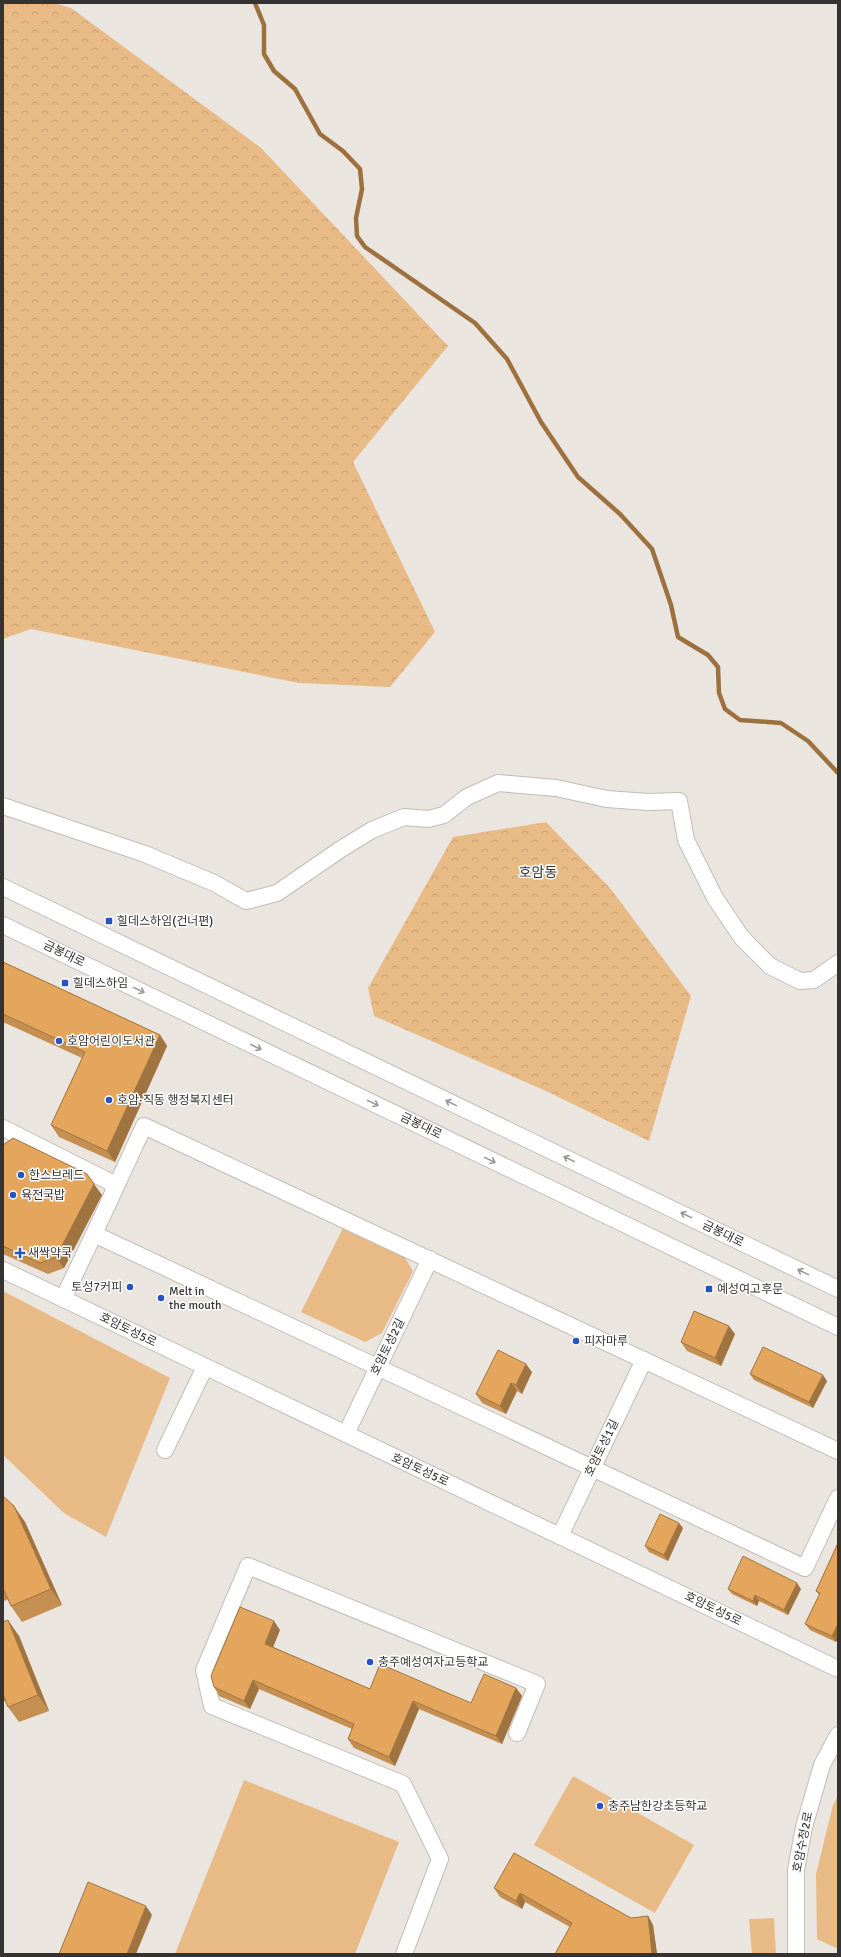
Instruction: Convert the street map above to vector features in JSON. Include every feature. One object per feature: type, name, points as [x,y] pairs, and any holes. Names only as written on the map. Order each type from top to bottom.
[{"type":"street","points":[[3,806],[145,854],[214,883],[246,901],[277,893],[335,852],[372,830],[404,817],[428,819],[444,815],[467,797],[498,783],[556,788],[614,799],[648,802],[679,801],[686,840],[715,898],[742,938],[770,966],[800,981],[814,980],[838,963]]},
{"type":"street","name":"금봉대로","points":[[3,887],[838,1289]]},
{"type":"street","name":"금봉대로","points":[[3,925],[838,1327]]},
{"type":"street","points":[[63,1299],[144,1126],[838,1451]]},
{"type":"street","points":[[4,1131],[116,1185]]},
{"type":"street","points":[[94,1234],[805,1568],[838,1498]]},
{"type":"street","name":"호암토성2길","points":[[346,1434],[430,1259]]},
{"type":"street","name":"호암토성5로","points":[[3,1270],[838,1669]]},
{"type":"street","name":"호암토성1길","points":[[560,1536],[644,1360]]},
{"type":"street","points":[[165,1450],[205,1367]]},
{"type":"street","points":[[404,1954],[440,1859],[403,1784],[212,1706],[204,1670],[248,1566],[537,1684],[516,1733]]},
{"type":"street","name":"호암수청2로","points":[[796,1954],[796,1870],[804,1827],[822,1765],[838,1735]]},
{"type":"green space","points":[[3,3],[54,3],[71,8],[261,148],[448,346],[353,462],[435,632],[390,687],[299,683],[31,629],[3,639]]},
{"type":"green space","points":[[546,822],[610,888],[691,996],[649,1141],[546,1091],[374,1016],[368,988],[453,837]]},
{"type":"green space","points":[[343,1228],[404,1256],[413,1271],[382,1333],[365,1342],[301,1312]]},
{"type":"green space","points":[[3,1291],[170,1378],[106,1537],[64,1513],[3,1455]]},
{"type":"green space","points":[[573,1776],[694,1845],[655,1913],[534,1845]]},
{"type":"green space","points":[[244,1780],[399,1842],[355,1954],[175,1954]]},
{"type":"green space","points":[[838,1796],[838,1949],[817,1939],[816,1874],[833,1805]]},
{"type":"green space","points":[[774,1918],[776,1954],[752,1954],[749,1919]]},
{"type":"building","name":"호암·직동 행정복지센터","points":[[3,962],[160,1035],[107,1151],[51,1125],[85,1052],[3,1014]]},
{"type":"building","points":[[13,1138],[87,1174],[94,1184],[56,1257],[40,1263],[3,1246],[3,1145]]},
{"type":"building","points":[[694,1311],[729,1326],[715,1358],[681,1342]]},
{"type":"building","points":[[763,1347],[823,1375],[809,1402],[750,1374]]},
{"type":"building","points":[[498,1350],[526,1364],[516,1385],[511,1383],[500,1406],[476,1394]]},
{"type":"building","points":[[3,1496],[14,1506],[51,1589],[11,1606],[3,1588]]},
{"type":"building","points":[[660,1514],[679,1523],[664,1555],[645,1546]]},
{"type":"building","points":[[838,1543],[838,1624],[832,1636],[805,1624],[820,1593],[816,1591]]},
{"type":"building","points":[[743,1556],[797,1583],[784,1610],[755,1595],[753,1601],[728,1589]]},
{"type":"building","name":"충주예성여자고등학교","points":[[240,1607],[274,1621],[265,1644],[370,1689],[380,1664],[471,1703],[484,1674],[516,1688],[496,1736],[413,1701],[389,1757],[348,1739],[354,1724],[253,1680],[244,1701],[214,1687],[211,1676]]},
{"type":"building","points":[[8,1620],[38,1695],[8,1707],[3,1694],[3,1622]]},
{"type":"building","points":[[514,1853],[631,1918],[648,1916],[652,1954],[555,1954],[572,1923],[520,1893],[516,1901],[494,1888]]},
{"type":"building","points":[[88,1882],[146,1906],[127,1954],[59,1954]]},
{"type":"waterway","points":[[255,3],[264,25],[264,54],[274,71],[295,89],[320,134],[343,151],[360,169],[362,189],[356,218],[357,236],[365,247],[475,323],[507,359],[541,422],[578,477],[620,514],[652,549],[671,605],[678,637],[708,655],[718,667],[719,693],[725,709],[740,720],[781,723],[808,741],[838,773]]},
{"type":"place","name":"힐데스하임(건너편)","points":[[109,921]]},
{"type":"place","name":"힐데스하임","points":[[65,983]]},
{"type":"place","name":"호암어린이도서관","points":[[59,1041]]},
{"type":"place","name":"호암·직동 행정복지센터","points":[[109,1100]]},
{"type":"place","name":"한스브레드","points":[[21,1175]]},
{"type":"place","name":"육전국밥","points":[[13,1195]]},
{"type":"place","name":"새싹약국","points":[[20,1253]]},
{"type":"place","name":"토성7커피","points":[[130,1287]]},
{"type":"place","name":"예성여고후문","points":[[709,1289]]},
{"type":"place","name":"Melt in the mouth","points":[[161,1298]]},
{"type":"place","name":"피자마루","points":[[576,1341]]},
{"type":"place","name":"충주예성여자고등학교","points":[[370,1662]]},
{"type":"place","name":"충주남한강초등학교","points":[[600,1806]]},
{"type":"district","name":"호암동","points":[[538,872]]}]
